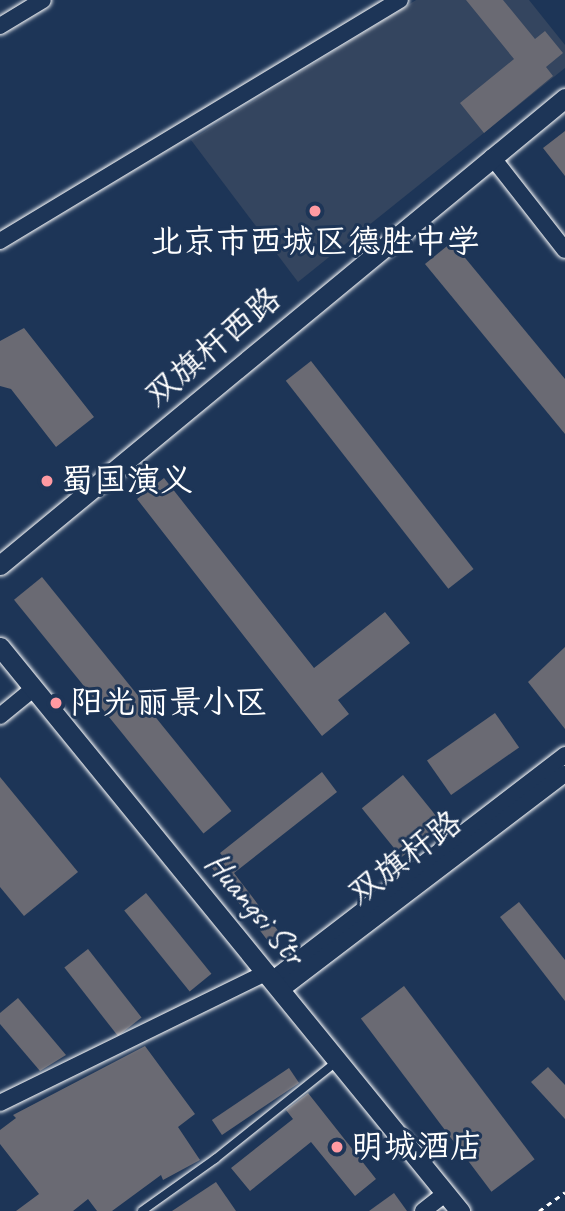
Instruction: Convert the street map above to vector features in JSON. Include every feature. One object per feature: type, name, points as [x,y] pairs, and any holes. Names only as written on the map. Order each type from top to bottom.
[{"type":"street","points":[[0,26],[43,0]]},
{"type":"street","points":[[0,241],[400,0]]},
{"type":"street","name":"双旗杆西路","points":[[0,565],[565,98]]},
{"type":"street","points":[[492,157],[565,250]]},
{"type":"street","name":"Huangsi Str","points":[[0,647],[460,1211]]},
{"type":"street","points":[[0,716],[33,689]]},
{"type":"street","points":[[0,1103],[274,980],[565,755]]},
{"type":"street","name":"双旗杆路","points":[[274,980],[565,774]]},
{"type":"street","points":[[423,1211],[446,1193]]},
{"type":"lane","points":[[142,1211],[215,1159],[338,1060]]},
{"type":"path","points":[[539,1211],[565,1192]]},
{"type":"shaded area","name":"北京市西城区德胜中学","points":[[416,0],[529,0],[565,45],[565,68],[298,282],[191,140]]},
{"type":"building","points":[[466,0],[503,0],[535,39],[545,31],[563,53],[546,67],[553,76],[484,133],[460,103],[514,59]]},
{"type":"building","points":[[565,131],[565,176],[543,148]]},
{"type":"building","points":[[452,242],[565,379],[565,434],[425,264]]},
{"type":"building","points":[[24,328],[94,417],[56,447],[11,389],[0,386],[0,341]]},
{"type":"building","points":[[311,361],[474,569],[448,589],[286,381]]},
{"type":"building","points":[[164,478],[314,668],[385,612],[410,643],[338,700],[349,714],[322,736],[137,499]]},
{"type":"building","points":[[42,577],[231,811],[203,834],[14,600]]},
{"type":"building","points":[[565,647],[565,729],[528,682]]},
{"type":"building","points":[[495,713],[519,747],[451,795],[427,761]]},
{"type":"building","points":[[322,772],[337,792],[234,873],[279,932],[268,941],[212,868],[224,858],[220,853]]},
{"type":"building","points":[[403,775],[443,824],[401,857],[362,808]]},
{"type":"building","points":[[0,777],[78,872],[24,916],[0,887]]},
{"type":"building","points":[[146,893],[211,974],[190,991],[124,911]]},
{"type":"building","points":[[519,902],[565,960],[565,1001],[500,917]]},
{"type":"building","points":[[88,949],[142,1018],[118,1036],[64,967]]},
{"type":"building","points":[[404,986],[535,1159],[491,1192],[361,1018]]},
{"type":"building","points":[[18,998],[66,1055],[40,1071],[0,1024],[0,1013]]},
{"type":"building","points":[[145,1046],[195,1114],[178,1127],[200,1160],[163,1180],[161,1175],[112,1211],[97,1211],[88,1199],[73,1211],[16,1211],[39,1194],[0,1144],[0,1130],[16,1118],[13,1115]]},
{"type":"building","points":[[548,1067],[565,1085],[565,1119],[531,1082]]},
{"type":"building","points":[[289,1068],[299,1083],[222,1135],[212,1120]]},
{"type":"building","points":[[308,1093],[376,1179],[355,1196],[311,1142],[250,1191],[231,1168],[293,1119],[286,1110]]},
{"type":"building","points":[[216,1182],[236,1211],[172,1211]]},
{"type":"building","points":[[394,1193],[407,1211],[369,1211]]},
{"type":"place","name":"北京市西城区德胜中学","points":[[315,211]]},
{"type":"place","name":"蜀国演义","points":[[47,481]]},
{"type":"place","name":"阳光丽景小区","points":[[56,703]]},
{"type":"place","name":"明城酒店","points":[[337,1147]]}]
